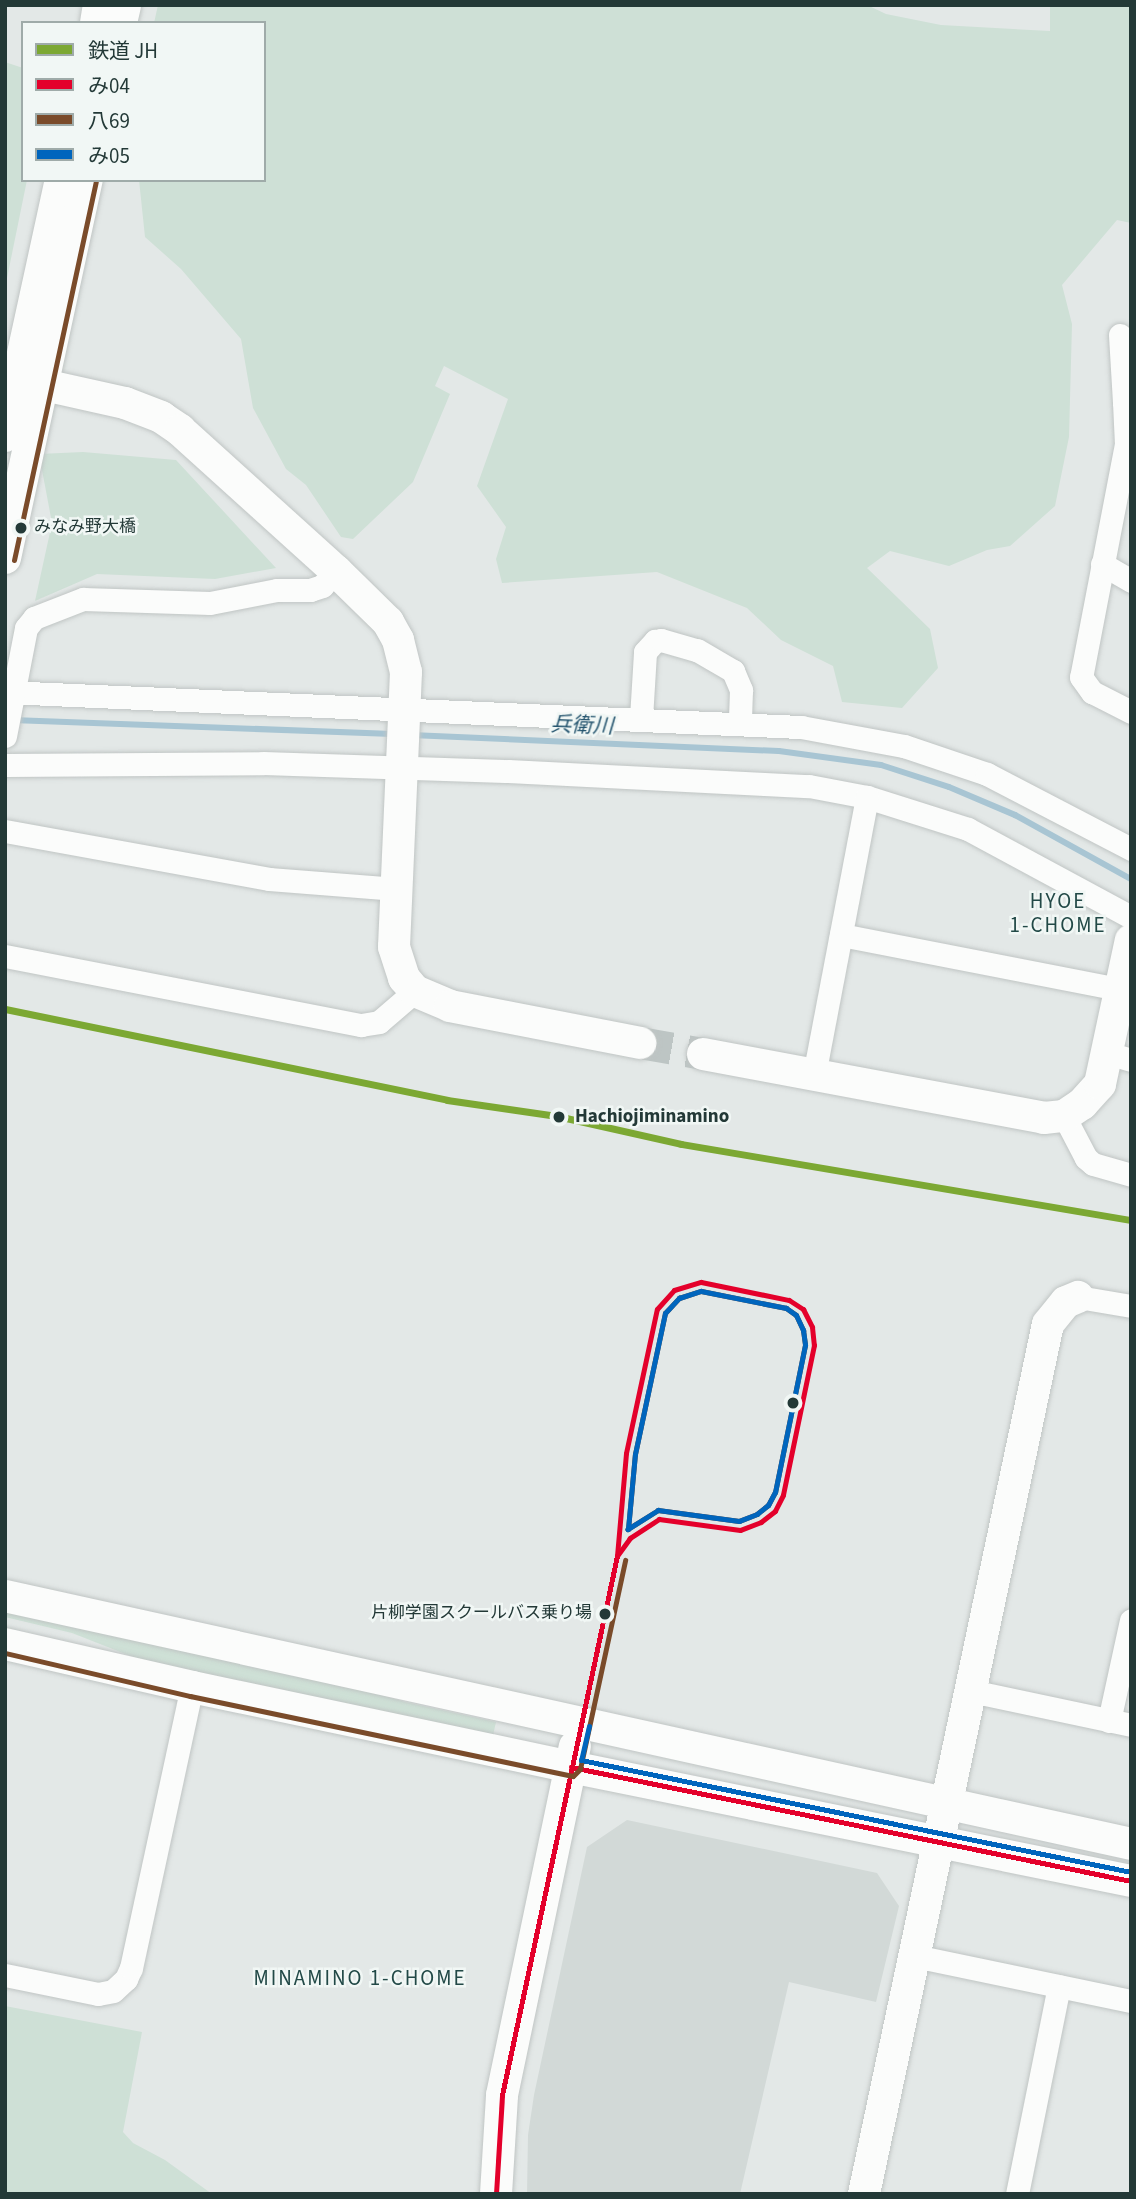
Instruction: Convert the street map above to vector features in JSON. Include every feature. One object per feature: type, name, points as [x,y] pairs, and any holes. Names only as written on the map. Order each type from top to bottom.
[{"type":"street","points":[[5,558],[61,182]]},
{"type":"street","points":[[5,436],[30,382],[86,182]]},
{"type":"street","points":[[1120,335],[1127,402],[1126,444],[1081,677],[1092,692],[1131,712]]},
{"type":"street","points":[[30,382],[125,403],[161,417],[180,430],[383,615],[398,640],[406,672],[395,955],[404,978],[415,991],[450,1006],[640,1043]]},
{"type":"street","points":[[1102,564],[1131,581]]},
{"type":"street","points":[[6,733],[11,695],[28,624],[34,618],[78,599],[219,603],[277,590],[310,590],[322,586],[336,570]]},
{"type":"street","points":[[641,718],[645,652],[655,641],[661,640],[696,650],[733,671],[741,690],[740,722]]},
{"type":"street","points":[[11,695],[404,735],[828,789],[867,797],[968,829],[1131,917]]},
{"type":"street","points":[[5,765],[263,763],[404,735],[641,718],[740,722],[801,727],[904,746],[987,774],[1131,849]]},
{"type":"street","points":[[814,1075],[867,797]]},
{"type":"street","points":[[5,831],[269,879],[397,889]]},
{"type":"street","points":[[841,935],[1119,989]]},
{"type":"street","points":[[703,1054],[1044,1118],[1064,1116],[1083,1104],[1119,1056],[1119,989],[1131,940]]},
{"type":"street","points":[[5,956],[361,1025],[379,1022],[415,991]]},
{"type":"street","points":[[1064,1116],[1086,1158],[1093,1164],[1131,1175]]},
{"type":"street","points":[[864,2194],[1048,1324],[1066,1302],[1078,1297],[1131,1306]]},
{"type":"street","points":[[5,1596],[1131,1844]]},
{"type":"street","points":[[971,1691],[1120,1723],[1131,1620]]},
{"type":"street","points":[[5,1644],[192,1687],[571,1767],[1131,1881]]},
{"type":"street","points":[[5,1975],[98,1994],[113,1991],[126,1979],[131,1968],[192,1687]]},
{"type":"street","points":[[496,2194],[502,2095],[580,1722]]},
{"type":"street","points":[[915,1956],[1131,2001]]},
{"type":"street","points":[[1017,2194],[1059,1986]]},
{"type":"shaded area","points":[[627,1820],[877,1873],[899,1906],[876,2002],[789,1982],[740,2194],[527,2194],[528,2135],[534,2095],[587,1847]]},
{"type":"green space","points":[[158,5],[867,5],[886,14],[941,25],[1050,31],[1050,5],[1131,5],[1131,223],[1117,220],[1062,285],[1072,324],[1069,437],[1055,506],[1010,546],[987,550],[949,566],[890,551],[867,568],[930,629],[938,668],[902,708],[842,702],[833,666],[781,640],[747,608],[657,572],[502,583],[496,559],[506,527],[477,486],[508,399],[444,366],[435,386],[450,394],[413,482],[353,539],[341,537],[306,485],[286,469],[253,408],[241,339],[181,269],[145,237],[139,182],[266,182],[266,21],[154,21]]},
{"type":"green space","points":[[5,62],[21,67],[21,182],[27,182],[5,288]]},
{"type":"green space","points":[[83,452],[176,460],[276,568],[215,579],[97,574],[35,601],[52,523],[39,454]]},
{"type":"green space","points":[[5,1606],[309,1672],[405,1702],[496,1722],[492,1740],[161,1668],[72,1633],[5,1617]]},
{"type":"green space","points":[[5,2006],[142,2032],[123,2132],[133,2143],[165,2160],[212,2194],[5,2194]]},
{"type":"waterway","name":"兵衛川","points":[[12,720],[393,734]]},
{"type":"waterway","name":"兵衛川","points":[[411,735],[779,751],[881,765],[949,787],[1015,815],[1131,879]]},
{"type":"tunnel","points":[[640,1043],[703,1054]]},
{"type":"rail line","name":"JH","points":[[5,1009],[447,1100],[557,1116],[681,1144],[1131,1220]]},
{"type":"transit line","name":"八69","points":[[14,560],[96,182]]},
{"type":"transit line","name":"み04","points":[[701,1282],[789,1300],[803,1309],[812,1327],[814,1345],[783,1495],[775,1511],[761,1522],[740,1530],[659,1519],[630,1538],[617,1556],[626,1453],[657,1309],[674,1290],[701,1282]]},
{"type":"transit line","name":"八69","points":[[701,1291],[786,1308],[796,1315],[803,1330],[805,1345],[775,1492],[768,1505],[757,1514],[739,1521],[658,1510],[628,1529],[635,1454],[665,1313],[679,1298],[701,1291]]},
{"type":"transit line","name":"み05","points":[[701,1291],[786,1308],[796,1315],[803,1330],[805,1345],[775,1492],[768,1505],[757,1514],[739,1521],[658,1510],[628,1529],[635,1454],[665,1313],[679,1298],[701,1291]]},
{"type":"transit line","name":"み04","points":[[496,2194],[502,2095],[617,1556]]},
{"type":"transit line","name":"八69","points":[[5,1653],[190,1696],[573,1776],[580,1769],[625,1560]]},
{"type":"transit line","name":"み05","points":[[589,1726],[581,1760],[1131,1872]]},
{"type":"transit line","name":"み04","points":[[571,1767],[1131,1881]]},
{"type":"place","name":"みなみ野大橋","points":[[21,528]]},
{"type":"place","name":"Hachiojiminamino","points":[[559,1117]]},
{"type":"place","name":"片柳学園スクールバス乗り場","points":[[605,1614]]},
{"type":"district","name":"HYOE 1-CHOME","points":[[1058,913]]},
{"type":"district","name":"MINAMINO 1-CHOME","points":[[360,1978]]}]
